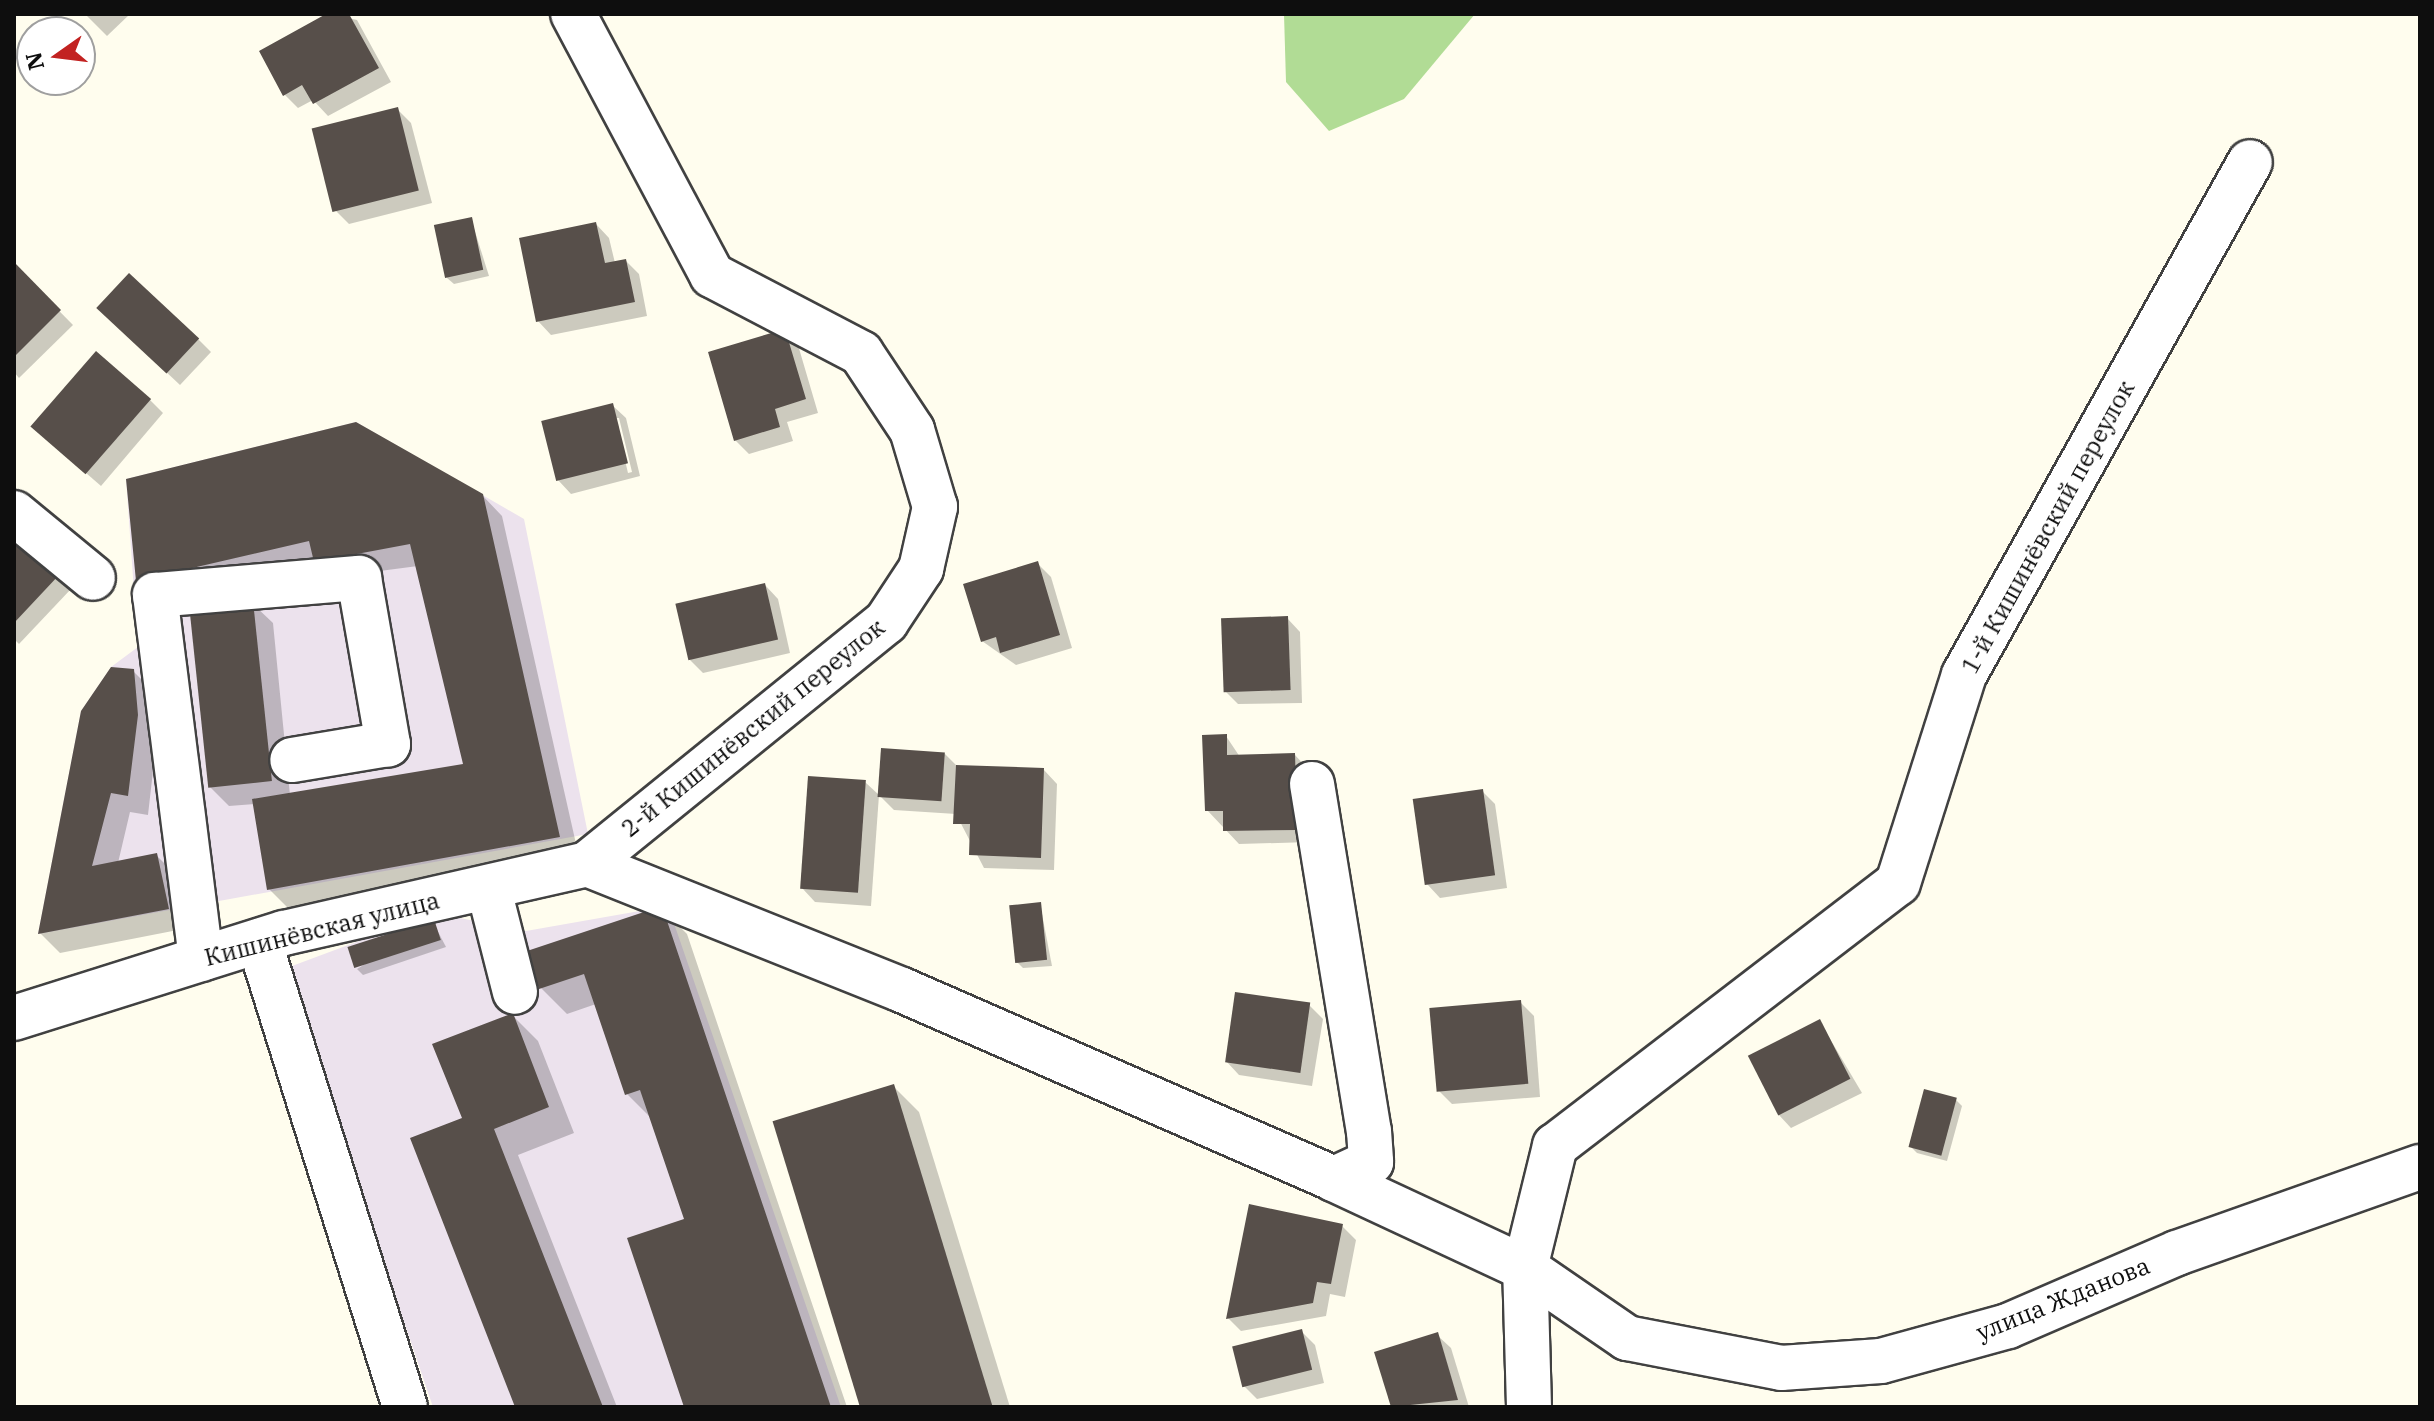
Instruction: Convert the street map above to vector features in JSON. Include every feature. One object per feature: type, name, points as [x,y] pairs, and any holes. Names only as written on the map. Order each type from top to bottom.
[{"type":"street","name":"2-й Кишинёвский переулок","points":[[573,14],[712,275],[861,353],[912,430],[935,507],[921,569],[886,622],[587,864]]},
{"type":"street","name":"1-й Кишинёвский переулок","points":[[1529,1407],[1522,1364],[1525,1268],[1555,1146],[1898,883],[1964,675],[2250,162]]},
{"type":"street","points":[[14,513],[93,578]]},
{"type":"street","points":[[201,959],[155,595],[359,578],[388,744],[292,760]]},
{"type":"street","points":[[1312,784],[1369,1131],[1371,1162],[1334,1179]]},
{"type":"street","name":"Кишинёвская улица","points":[[14,1018],[259,941],[489,890],[587,864]]},
{"type":"street","name":"улица Жданова","points":[[587,864],[902,990],[1334,1179],[1525,1268],[1627,1338],[1781,1368],[1881,1361],[2008,1326],[2177,1253],[2420,1167]]},
{"type":"street","points":[[489,890],[515,992]]},
{"type":"street","points":[[259,941],[405,1407]]},
{"type":"shaded area","points":[[356,422],[524,519],[588,834],[38,934],[81,711],[111,667],[138,647],[126,479]]},
{"type":"shaded area","points":[[668,906],[841,1407],[433,1407],[284,969],[434,913],[526,931]]},
{"type":"green space","points":[[1284,14],[1475,14],[1404,99],[1329,131],[1286,82]]},
{"type":"building","points":[[326,14],[349,14],[379,68],[313,104],[302,85],[283,96],[259,51]]},
{"type":"building","points":[[398,107],[419,190],[332,212],[312,129]]},
{"type":"building","points":[[472,217],[483,270],[445,278],[434,225]]},
{"type":"building","points":[[596,222],[605,263],[626,259],[635,302],[536,322],[519,238]]},
{"type":"building","points":[[14,262],[61,310],[14,357]]},
{"type":"building","points":[[129,273],[199,338],[166,374],[96,308]]},
{"type":"building","points":[[785,329],[806,399],[775,409],[780,427],[734,441],[708,352]]},
{"type":"building","points":[[96,351],[151,399],[85,474],[30,426]]},
{"type":"building","points":[[613,403],[628,463],[556,481],[541,421]]},
{"type":"building","points":[[356,422],[483,494],[560,837],[267,890],[252,799],[463,764],[410,544],[314,562],[309,541],[136,581],[126,479]]},
{"type":"building","points":[[14,533],[59,575],[14,623]]},
{"type":"building","points":[[1038,561],[1060,635],[1000,653],[996,637],[981,642],[963,584]]},
{"type":"building","points":[[765,583],[778,640],[688,660],[675,604]]},
{"type":"building","points":[[253,601],[272,781],[208,788],[189,608]]},
{"type":"building","points":[[1288,616],[1291,690],[1224,692],[1221,618]]},
{"type":"building","points":[[111,667],[134,669],[138,715],[128,796],[111,793],[92,866],[157,853],[169,909],[38,934],[81,711]]},
{"type":"building","points":[[1227,734],[1227,755],[1295,753],[1297,830],[1223,831],[1223,811],[1205,811],[1202,735]]},
{"type":"building","points":[[881,748],[945,752],[941,801],[878,797]]},
{"type":"building","points":[[956,765],[1044,768],[1041,858],[969,855],[970,824],[953,824]]},
{"type":"building","points":[[808,776],[866,780],[858,893],[800,889]]},
{"type":"building","points":[[1483,789],[1495,875],[1425,885],[1413,799]]},
{"type":"building","points":[[1041,902],[1047,960],[1015,963],[1009,905]]},
{"type":"building","points":[[662,906],[831,1407],[684,1407],[627,1238],[684,1219],[640,1090],[625,1095],[584,974],[539,989],[527,951]]},
{"type":"building","points":[[434,919],[441,940],[354,968],[347,947]]},
{"type":"building","points":[[1235,992],[1310,1003],[1300,1073],[1225,1062]]},
{"type":"building","points":[[1521,1000],[1528,1084],[1437,1092],[1429,1008]]},
{"type":"building","points":[[513,1013],[549,1107],[494,1129],[603,1407],[515,1407],[410,1138],[462,1118],[432,1044]]},
{"type":"building","points":[[1820,1019],[1850,1079],[1778,1115],[1748,1056]]},
{"type":"building","points":[[894,1084],[993,1407],[860,1407],[773,1121]]},
{"type":"building","points":[[1924,1089],[1957,1098],[1941,1156],[1908,1147]]},
{"type":"building","points":[[1249,1204],[1343,1224],[1331,1284],[1317,1282],[1313,1303],[1226,1319]]},
{"type":"building","points":[[1302,1329],[1312,1370],[1242,1387],[1232,1346]]},
{"type":"building","points":[[1438,1332],[1458,1400],[1391,1407],[1374,1352]]}]
